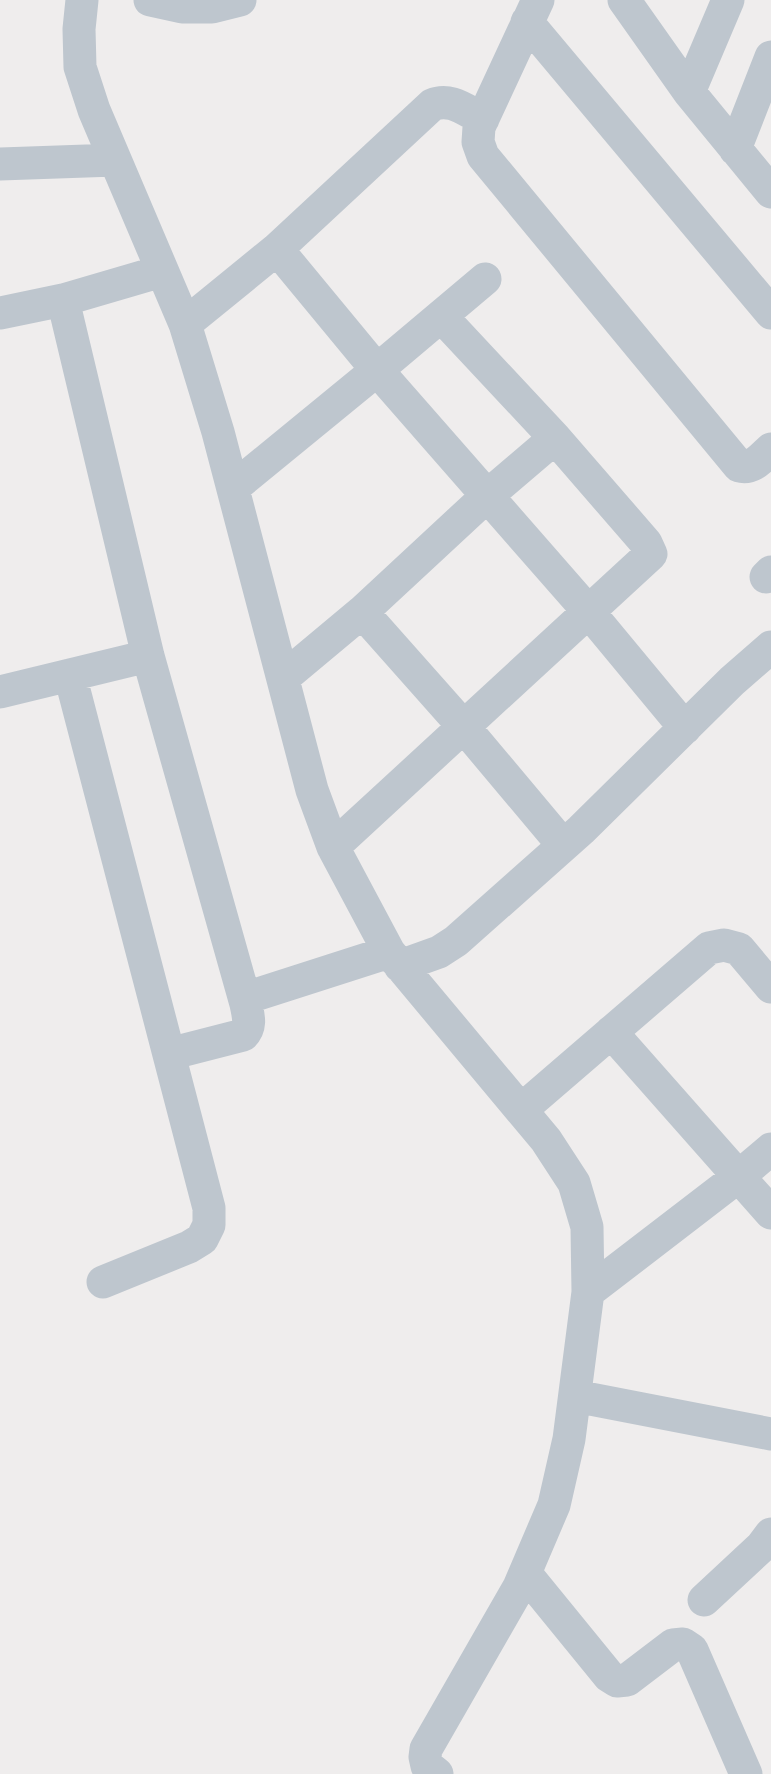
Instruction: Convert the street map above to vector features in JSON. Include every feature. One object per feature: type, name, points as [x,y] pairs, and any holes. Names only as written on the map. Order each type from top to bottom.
[{"type":"street","points":[[82,0],[79,30],[81,67],[94,110],[184,324],[218,432],[312,790],[333,847],[395,959],[546,1140],[574,1182],[587,1227],[588,1292],[569,1439],[554,1505],[519,1587],[426,1749],[427,1766],[437,1774]]},
{"type":"street","points":[[150,0],[182,7],[212,7],[240,0]]},
{"type":"street","points":[[624,0],[689,92],[771,192]]},
{"type":"street","points":[[689,92],[728,0]]},
{"type":"street","points":[[771,313],[533,11],[479,127],[478,142],[483,156],[740,466],[752,466],[771,449]]},
{"type":"street","points":[[735,148],[771,57]]},
{"type":"street","points":[[184,324],[277,249],[432,105],[441,101],[451,103],[483,119]]},
{"type":"street","points":[[0,164],[115,160]]},
{"type":"street","points":[[277,249],[377,370],[588,611],[685,728]]},
{"type":"street","points":[[0,313],[63,300],[162,271]]},
{"type":"street","points":[[233,488],[485,279]]},
{"type":"street","points":[[63,300],[148,656],[246,1004],[249,1026],[243,1035],[169,1054]]},
{"type":"street","points":[[333,847],[651,554],[649,548],[555,438],[441,316]]},
{"type":"street","points":[[283,678],[362,612],[487,496],[555,438]]},
{"type":"street","points":[[362,612],[464,727],[563,845]]},
{"type":"street","points":[[246,1004],[255,995],[395,959],[439,952],[456,941],[563,845],[732,681],[771,648]]},
{"type":"street","points":[[0,692],[148,656]]},
{"type":"street","points":[[70,675],[209,1208],[209,1225],[202,1239],[189,1247],[103,1282]]},
{"type":"street","points":[[520,1110],[709,948],[724,945],[739,949],[771,987]]},
{"type":"street","points":[[611,1032],[771,1213]]},
{"type":"street","points":[[588,1292],[771,1149]]},
{"type":"street","points":[[574,1396],[771,1434]]},
{"type":"street","points":[[704,1600],[768,1545]]},
{"type":"street","points":[[525,1573],[609,1676],[617,1681],[627,1680],[673,1645],[683,1644],[692,1650],[746,1774]]}]
